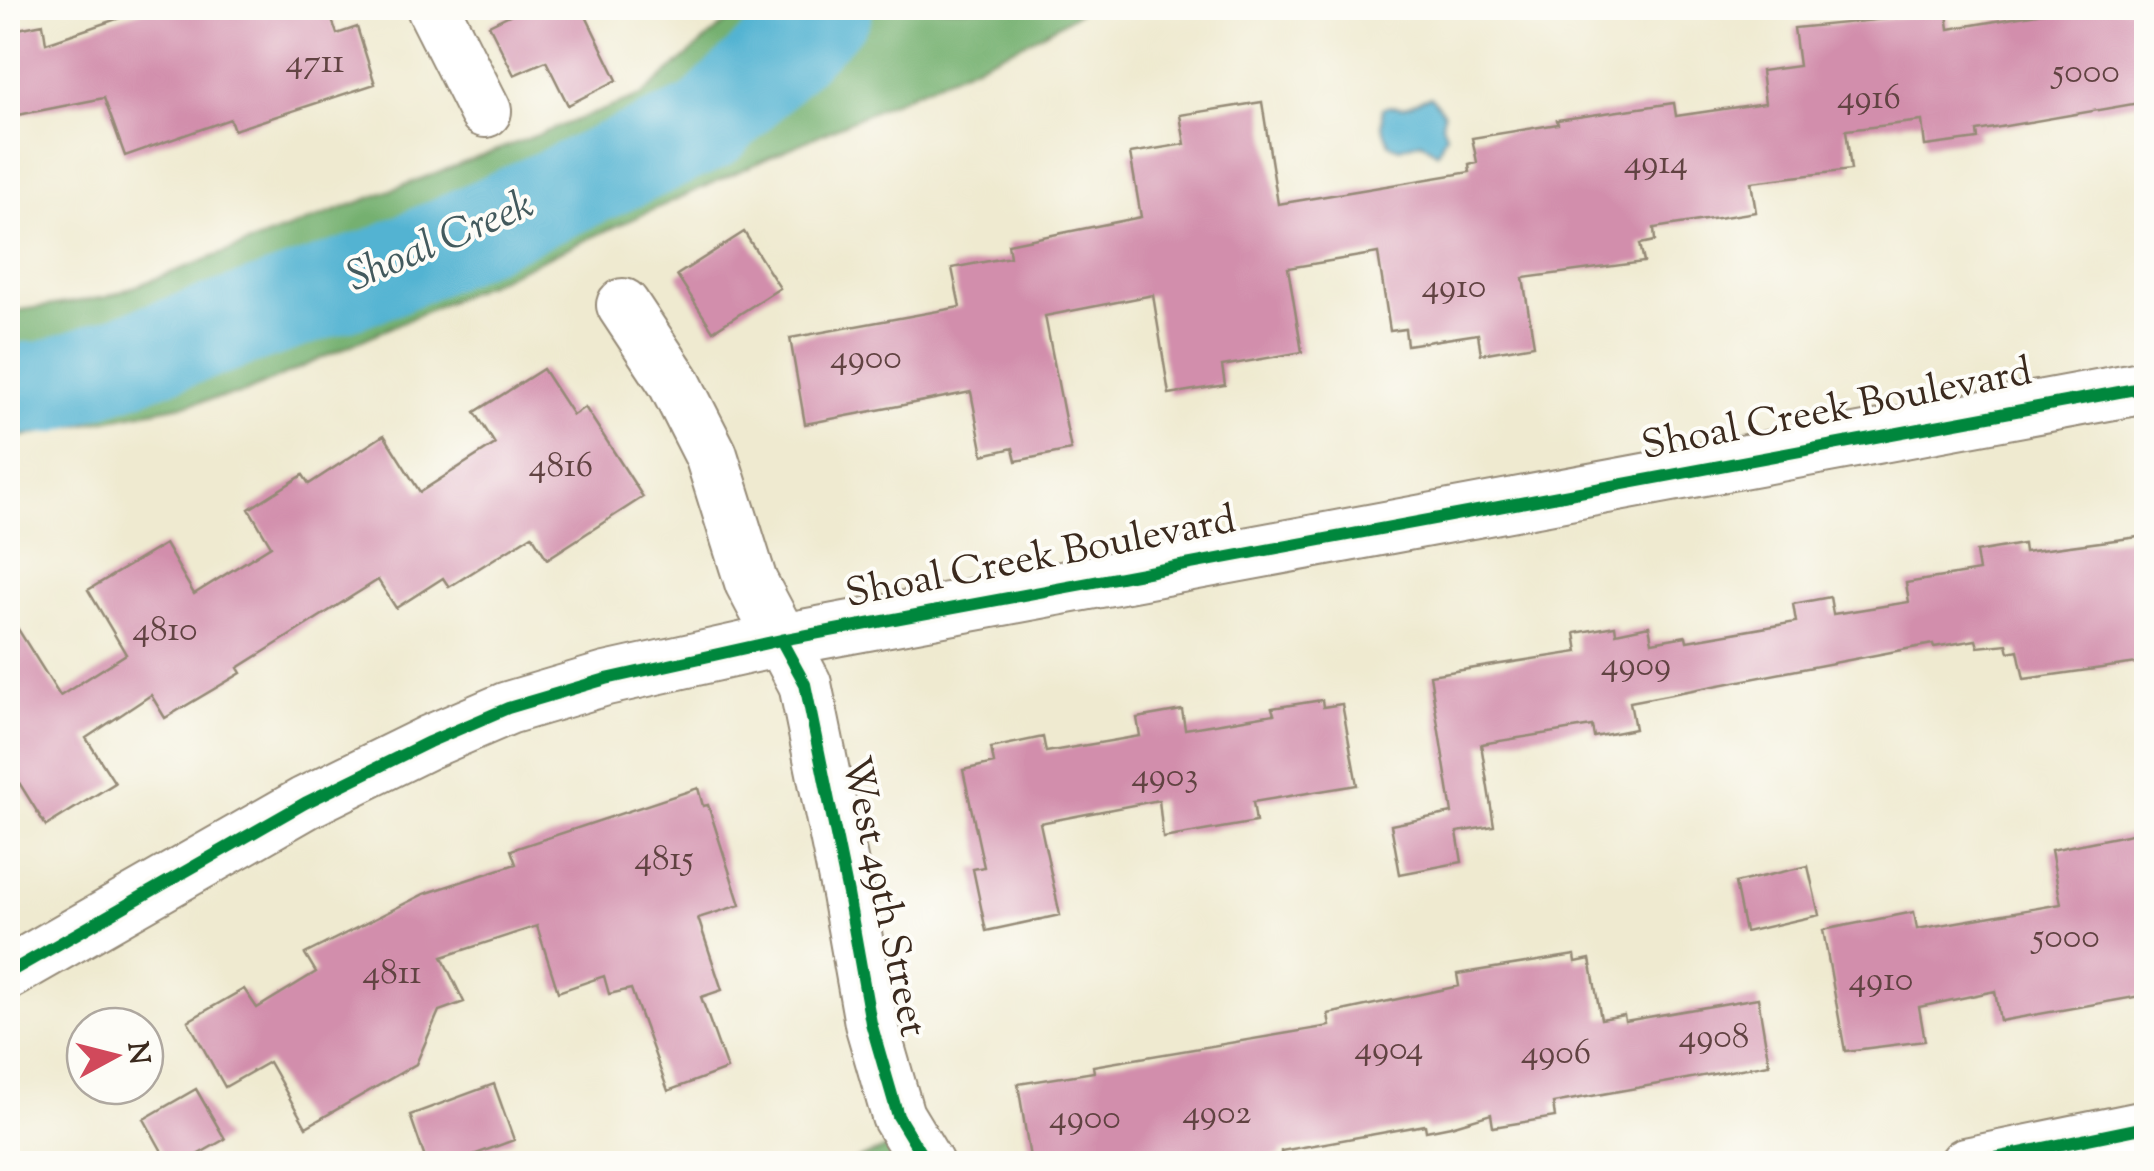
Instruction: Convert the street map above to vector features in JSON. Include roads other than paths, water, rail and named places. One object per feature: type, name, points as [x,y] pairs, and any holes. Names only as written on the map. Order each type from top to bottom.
[{"type":"street","points":[[433,8],[485,112]]},
{"type":"street","name":"West 49th Street","points":[[623,305],[674,382],[711,455],[750,582],[805,684],[871,1023],[898,1116],[927,1164]]},
{"type":"street","name":"Shoal Creek Boulevard","points":[[8,973],[305,802],[508,708],[606,678],[782,640],[2146,387]]},
{"type":"street","points":[[1966,1164],[2146,1128]]},
{"type":"water","points":[[1431,97],[1444,113],[1442,124],[1446,134],[1437,153],[1421,141],[1400,148],[1389,144],[1382,125],[1382,109],[1407,106]]},
{"type":"waterway","name":"Shoal Creek","points":[[8,389],[47,387],[380,273],[708,125],[827,8]]}]
